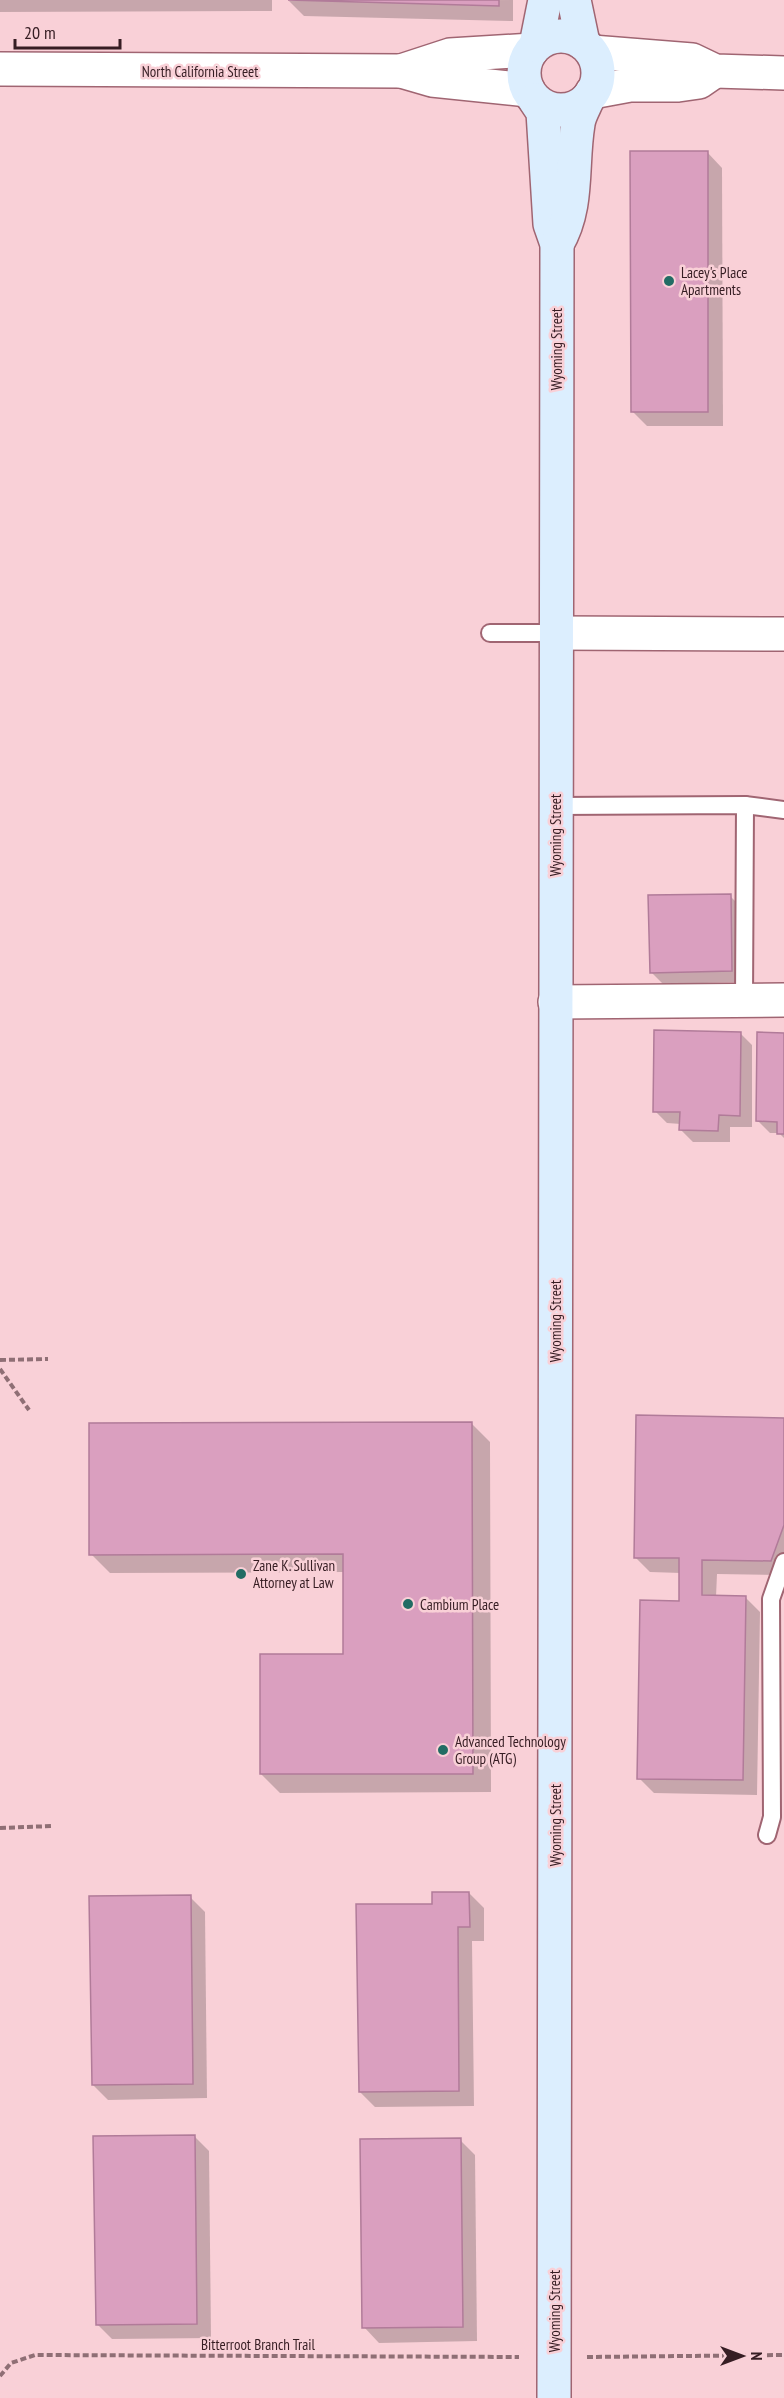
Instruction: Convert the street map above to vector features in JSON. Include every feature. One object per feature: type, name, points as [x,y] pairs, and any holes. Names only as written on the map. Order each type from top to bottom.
[{"type":"street","points":[[545,0],[534,48],[524,66],[524,78],[531,95],[556,110],[579,105],[590,95],[597,76],[597,64],[587,48],[574,0]]},
{"type":"street","points":[[534,48],[547,38],[559,35],[572,37],[587,48],[692,60],[715,72],[784,74]]},
{"type":"street","name":"North California Street","points":[[401,72],[450,55],[534,48]]},
{"type":"street","name":"North California Street","points":[[0,69],[401,72],[432,80],[531,95]]},
{"type":"street","points":[[590,95],[630,85],[678,85],[699,82],[715,72]]},
{"type":"street","name":"Wyoming Street","points":[[531,95],[543,112],[550,224],[557,244],[554,2398]]},
{"type":"street","name":"Wyoming Street","points":[[557,244],[567,227],[573,199],[578,121],[590,95]]},
{"type":"street","points":[[555,633],[784,634]]},
{"type":"street","points":[[555,1002],[784,1000]]},
{"type":"lane","points":[[490,633],[555,633]]},
{"type":"lane","points":[[555,806],[745,805],[784,810]]},
{"type":"lane","points":[[744,1001],[745,805]]},
{"type":"lane","points":[[767,1835],[772,1816],[771,1599],[784,1563]]},
{"type":"path","points":[[0,1359],[48,1359]]},
{"type":"path","points":[[0,1369],[29,1410]]},
{"type":"path","points":[[0,1828],[52,1826]]},
{"type":"path","name":"Bitterroot Branch Trail","points":[[0,2376],[11,2363],[35,2355],[523,2357]]},
{"type":"path","points":[[589,2357],[784,2355]]},
{"type":"building","points":[[288,0],[499,0],[499,6]]},
{"type":"building","name":"Lacey's Place Apartments","points":[[630,151],[708,151],[708,412],[631,412]]},
{"type":"building","points":[[731,894],[732,971],[650,973],[648,895]]},
{"type":"building","points":[[654,1030],[741,1032],[740,1116],[719,1115],[718,1131],[679,1130],[680,1112],[653,1112]]},
{"type":"building","points":[[757,1032],[784,1033],[784,1134],[777,1134],[777,1122],[756,1121]]},
{"type":"building","points":[[636,1415],[784,1418],[784,1525],[771,1561],[702,1560],[702,1595],[746,1596],[743,1780],[637,1779],[640,1600],[679,1601],[679,1558],[634,1558]]},
{"type":"building","name":"Cambium Place","points":[[472,1422],[473,1774],[260,1774],[260,1654],[343,1654],[343,1554],[89,1555],[89,1423]]},
{"type":"building","points":[[432,1892],[469,1892],[470,1927],[458,1927],[459,2091],[359,2092],[356,1904],[432,1904]]},
{"type":"building","points":[[191,1895],[193,2084],[92,2085],[89,1896]]},
{"type":"building","points":[[195,2135],[197,2324],[96,2325],[93,2136]]},
{"type":"building","points":[[461,2138],[463,2327],[362,2328],[360,2139]]},
{"type":"place","name":"Lacey's Place Apartments","points":[[669,281]]},
{"type":"place","name":"Zane K. Sullivan Attorney at Law","points":[[241,1574]]},
{"type":"place","name":"Cambium Place","points":[[408,1604]]},
{"type":"place","name":"Advanced Technology Group (ATG)","points":[[443,1750]]}]
